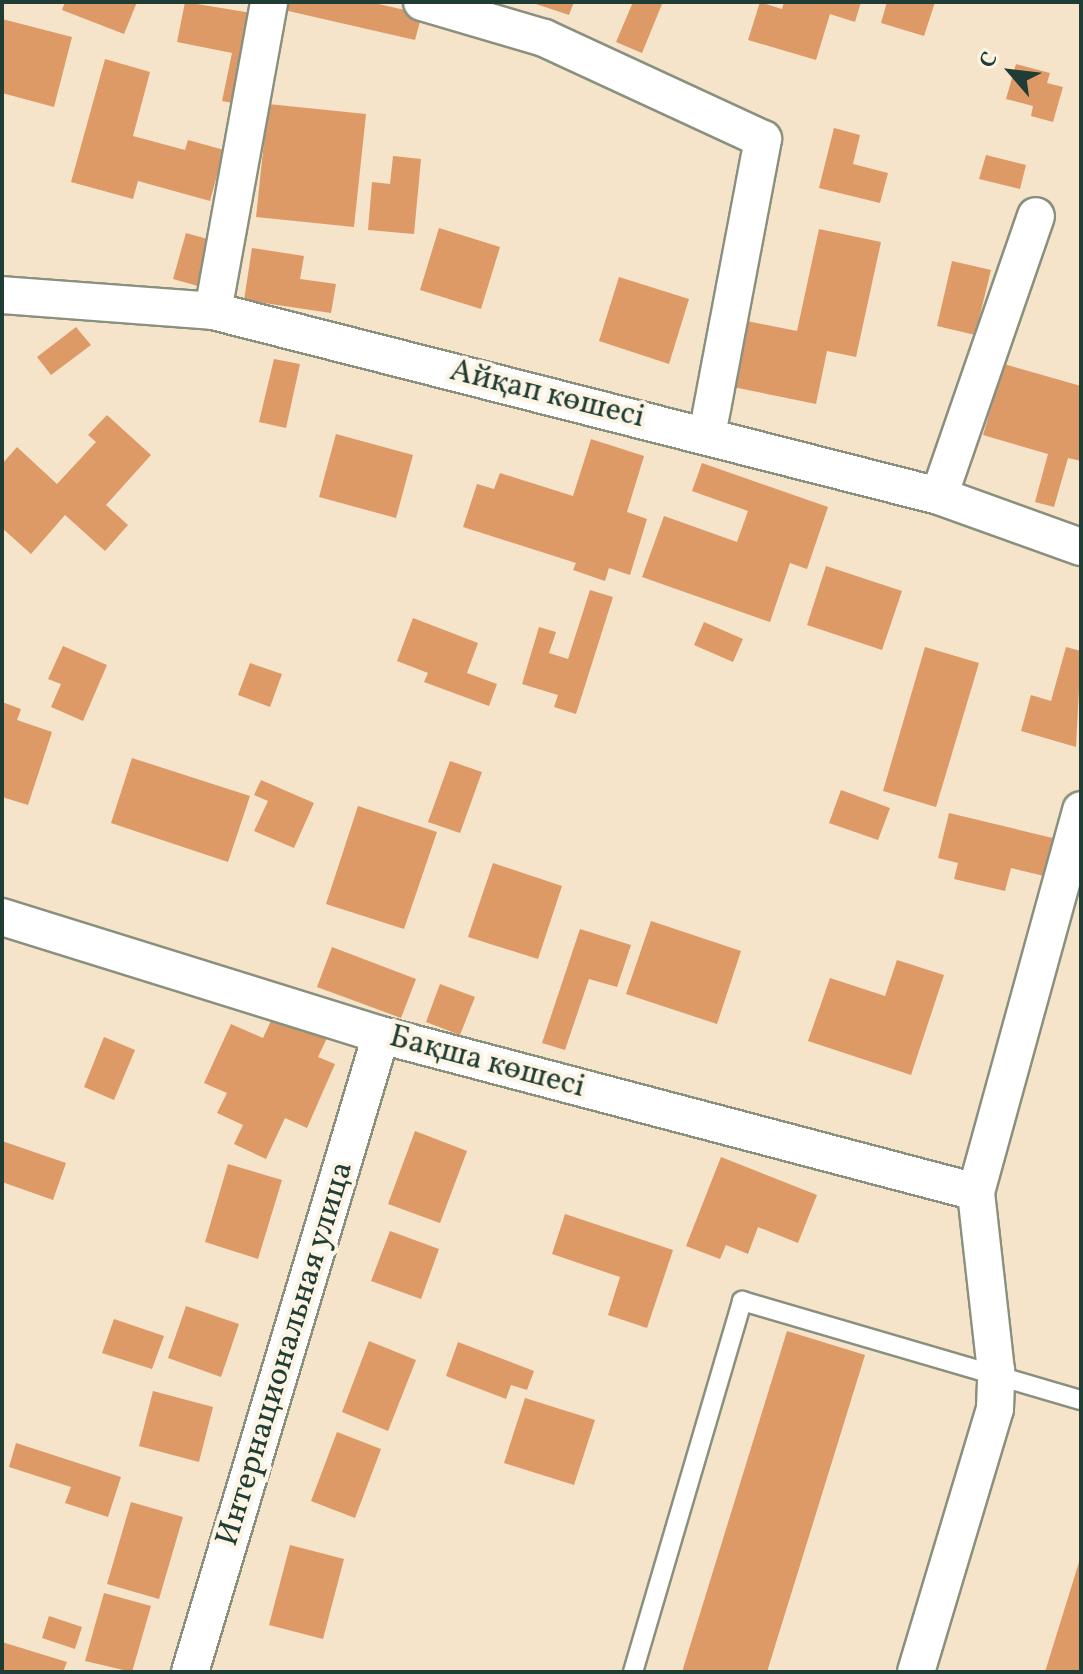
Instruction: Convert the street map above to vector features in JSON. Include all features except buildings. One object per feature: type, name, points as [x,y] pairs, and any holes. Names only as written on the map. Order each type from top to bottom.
[{"type":"street","points":[[213,311],[269,2]]},
{"type":"street","points":[[422,2],[544,38],[763,139],[707,435]]},
{"type":"street","points":[[939,496],[1036,216]]},
{"type":"street","name":"Айқап көшесі","points":[[2,295],[213,311],[939,496],[1080,545]]},
{"type":"street","points":[[916,1672],[995,1409],[996,1371],[976,1192],[1081,810]]},
{"type":"street","name":"Бақша көшесі","points":[[2,917],[381,1035],[976,1192]]},
{"type":"street","name":"Интернациональная улица","points":[[190,1672],[381,1035]]},
{"type":"lane","points":[[633,1672],[742,1301],[996,1371],[1081,1400]]}]
